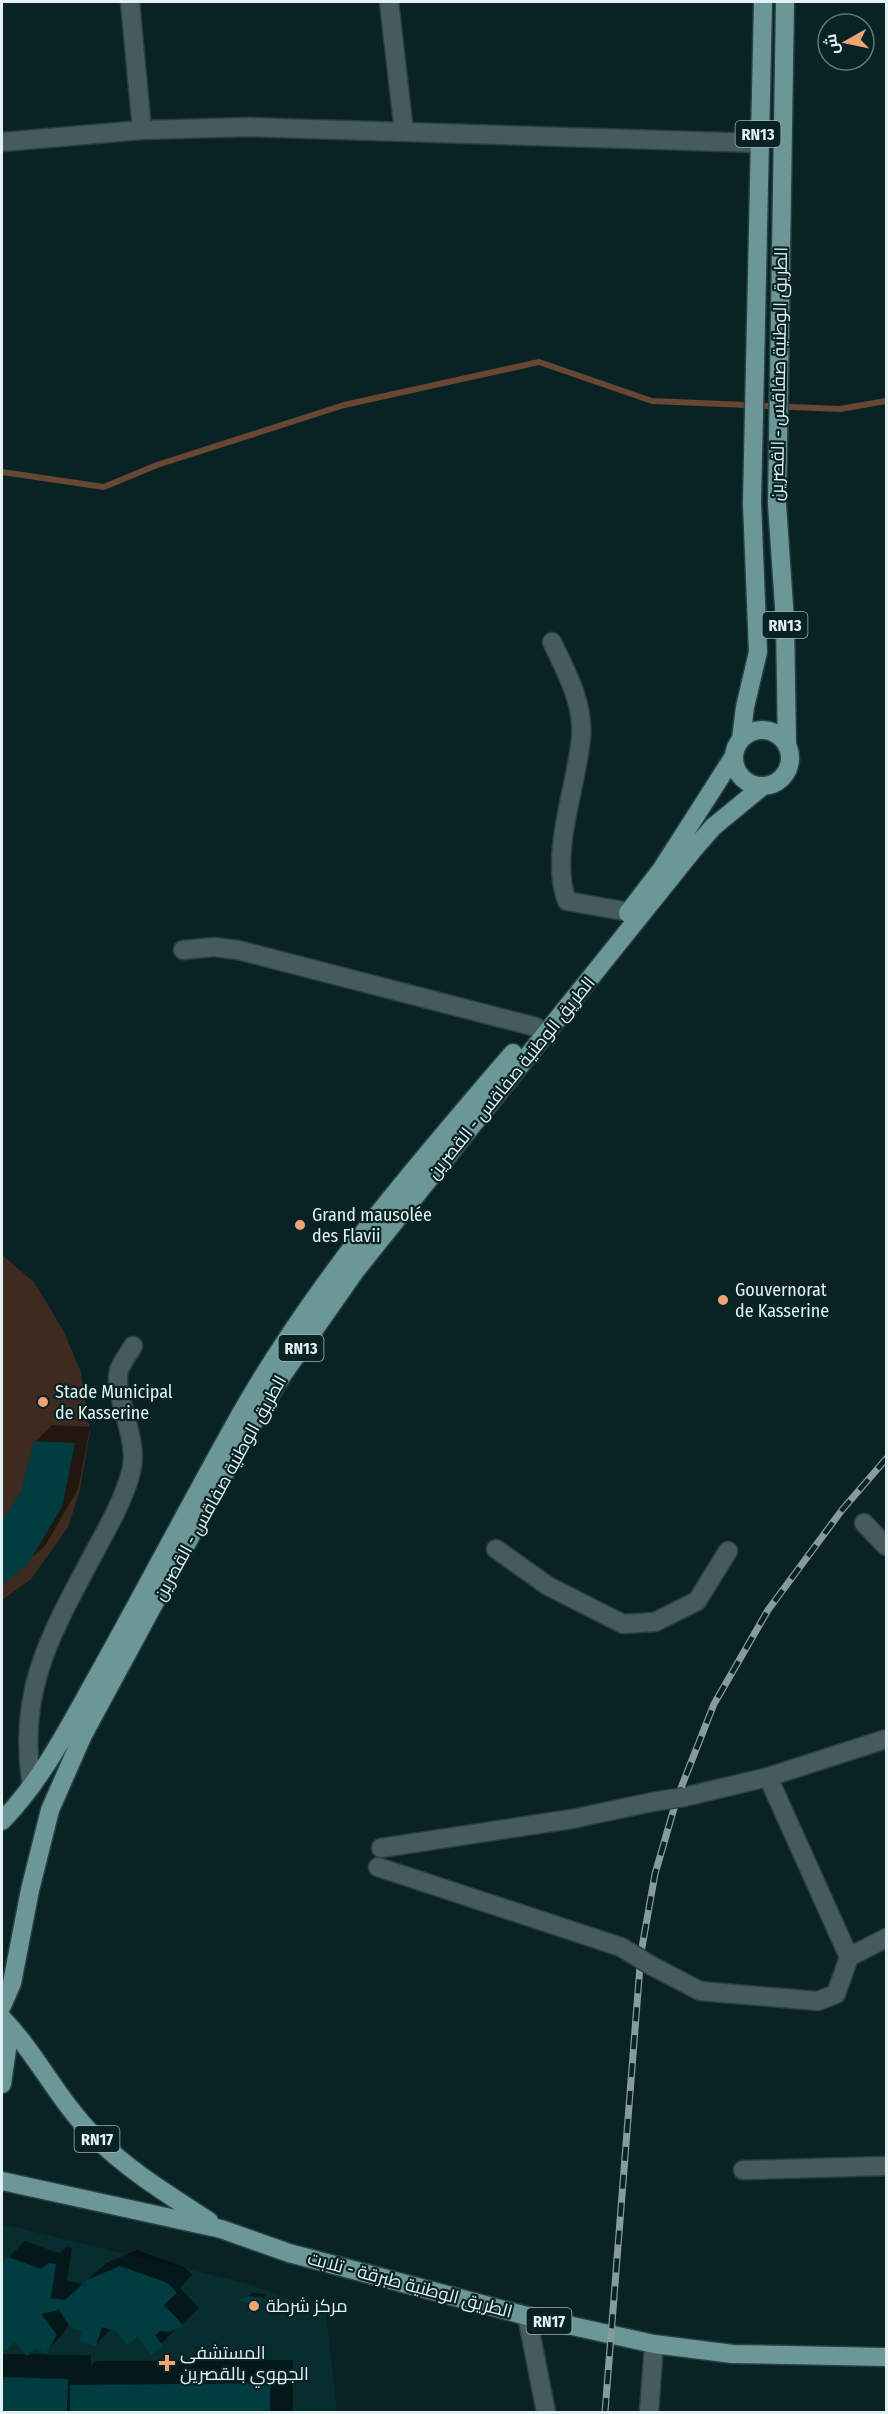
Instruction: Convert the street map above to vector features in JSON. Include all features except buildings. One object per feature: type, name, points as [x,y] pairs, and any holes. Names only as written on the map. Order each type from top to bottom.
[{"type":"main road","name":"الطريق الوطنية صفاقس - القصرين","points":[[2,1821],[32,1786],[65,1734],[240,1416],[282,1347],[344,1257],[589,965],[661,870],[738,748],[758,652],[752,503],[755,267],[763,2]]},
{"type":"main road","name":"الطريق الوطنية صفاقس - القصرين","points":[[785,2],[785,130],[779,265],[777,504],[785,621],[787,746]]},
{"type":"main road","points":[[763,786],[754,784],[739,774],[738,748],[748,733],[766,730],[775,733],[787,746]]},
{"type":"main road","name":"RN13","points":[[763,786],[772,784],[786,772],[789,764],[787,746]]},
{"type":"main road","name":"الطريق الوطنية صفاقس - القصرين","points":[[2,2006],[12,1983],[40,1843],[83,1735],[241,1443],[281,1377],[356,1270],[693,850],[712,827],[763,786]]},
{"type":"main road","points":[[2,2019],[7,2049],[2,2084]]},
{"type":"main road","name":"الطريق الوطنية طبرقة - تلابت","points":[[2,2019],[22,2039],[93,2136],[138,2175],[221,2229]]},
{"type":"main road","name":"الطريق الوطنية طبرقة - تلابت","points":[[2,2181],[221,2229],[289,2253],[527,2316],[654,2344],[733,2354],[886,2357]]},
{"type":"street","points":[[130,2],[142,130]]},
{"type":"street","points":[[389,2],[404,132]]},
{"type":"street","points":[[2,142],[142,130],[249,128],[758,143]]},
{"type":"street","points":[[552,642],[576,696],[581,736],[566,819],[561,886],[567,901],[629,912]]},
{"type":"street","points":[[183,950],[214,947],[238,950],[536,1027]]},
{"type":"street","points":[[32,1786],[26,1752],[28,1713],[35,1678],[66,1604],[124,1497],[134,1462],[129,1422],[120,1391],[119,1371],[133,1346]]},
{"type":"street","points":[[864,1523],[886,1546]]},
{"type":"street","points":[[496,1550],[548,1586],[623,1624],[656,1622],[697,1601],[728,1551]]},
{"type":"street","points":[[381,1848],[572,1819],[684,1797],[768,1777],[886,1739]]},
{"type":"street","points":[[768,1777],[849,1957]]},
{"type":"street","points":[[378,1867],[621,1947],[652,1966],[700,1990],[818,2001],[836,1994],[849,1957],[886,1938]]},
{"type":"street","points":[[742,2170],[886,2166]]},
{"type":"street","points":[[527,2316],[546,2412]]},
{"type":"street","points":[[649,2412],[654,2344]]},
{"type":"shaded area","name":"Stade Municipal de Kasserine","points":[[2,1255],[34,1282],[63,1330],[81,1372],[90,1432],[79,1494],[68,1527],[31,1579],[2,1600]]},
{"type":"shaded area","name":"المستشفى الجهوي بالقصرين","points":[[2,2224],[252,2285],[326,2313],[337,2412],[2,2412]]},
{"type":"waterway","points":[[2,472],[104,487],[157,465],[344,405],[539,362],[652,401],[840,409],[886,401]]},
{"type":"railway","points":[[605,2412],[641,1953],[655,1874],[677,1798],[714,1704],[768,1610],[842,1510],[886,1459]]},
{"type":"place","name":"Grand mausolée des Flavii","points":[[300,1225]]},
{"type":"place","name":"Gouvernorat de Kasserine","points":[[723,1300]]},
{"type":"place","name":"Stade Municipal de Kasserine","points":[[43,1402]]},
{"type":"place","name":"مركز شرطة","points":[[254,2306]]},
{"type":"place","name":"المستشفى الجهوي بالقصرين","points":[[167,2363]]}]
